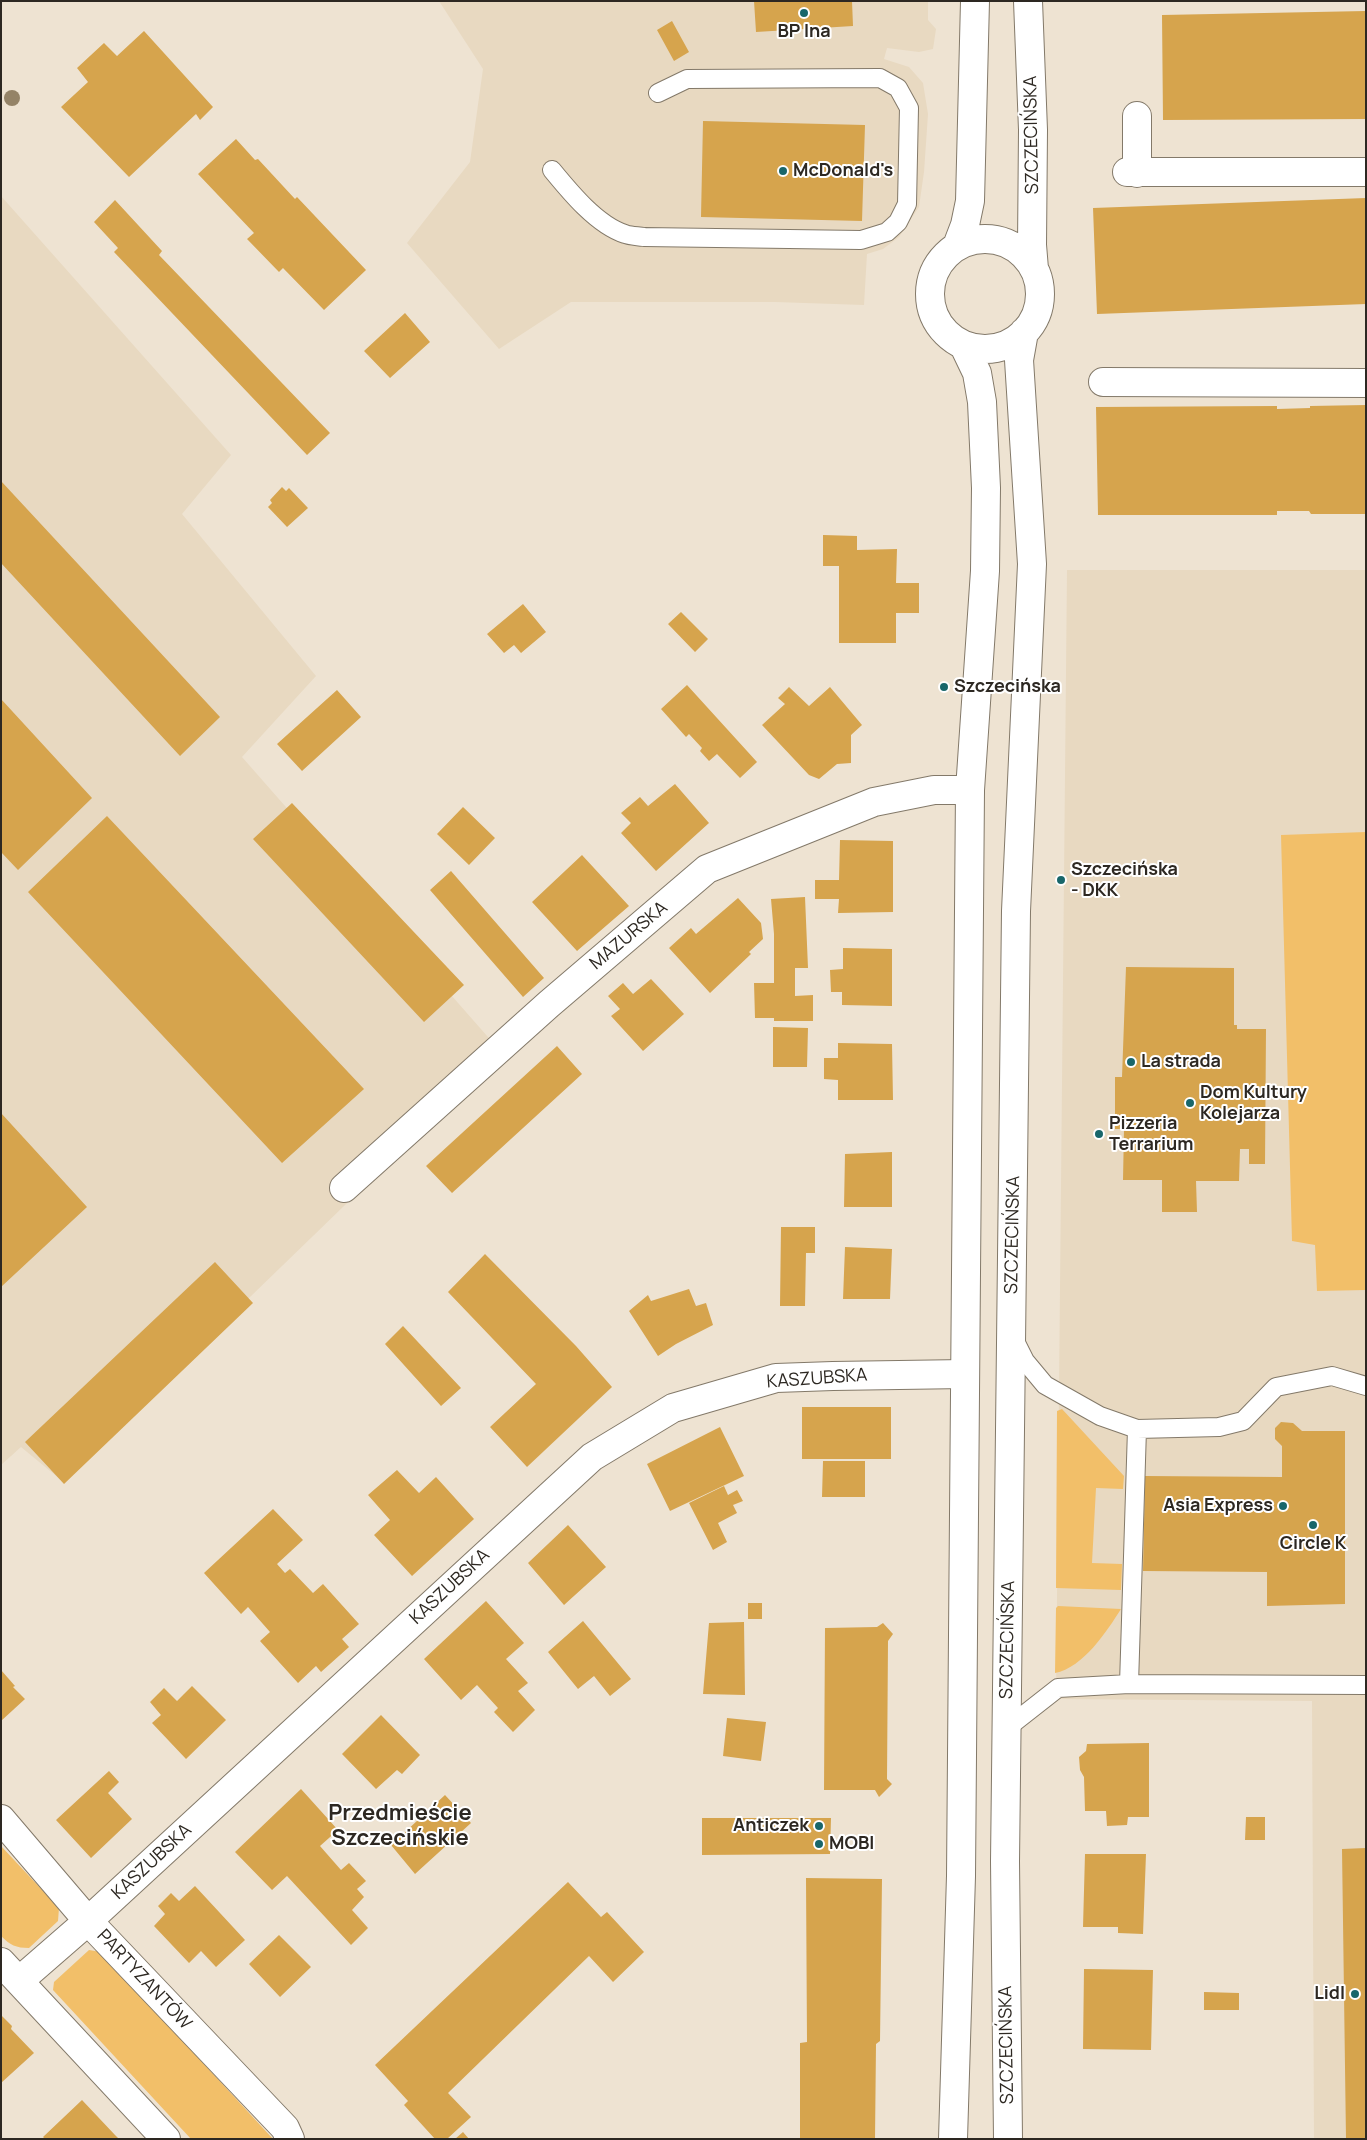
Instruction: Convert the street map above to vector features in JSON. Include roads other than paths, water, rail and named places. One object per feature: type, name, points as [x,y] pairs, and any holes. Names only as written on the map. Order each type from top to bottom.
[{"type":"main road","points":[[957,246],[965,225],[970,200],[975,1]]},
{"type":"main road","name":"SZCZECIŃSKA","points":[[1028,1],[1034,130],[1032,245],[1034,269]]},
{"type":"main road","points":[[1137,116],[1132,172],[1366,172]]},
{"type":"main road","points":[[974,240],[992,240],[1010,246],[1025,257],[1034,269],[1037,278],[1039,304],[1033,319],[1024,332],[1011,342],[996,348],[980,349],[964,346],[943,332],[931,310],[930,288],[939,263],[957,246],[974,240]]},
{"type":"main road","name":"SZCZECIŃSKA","points":[[1008,2139],[1006,1861],[1016,911],[1032,564],[1019,360],[1024,332]]},
{"type":"main road","points":[[953,2139],[961,1876],[970,790],[986,571],[986,488],[982,402],[977,373],[964,346]]},
{"type":"main road","points":[[1103,382],[1366,383]]},
{"type":"main road","name":"MAZURSKA","points":[[344,1188],[549,1004],[708,869],[874,802],[934,790],[970,790]]},
{"type":"main road","name":"KASZUBSKA","points":[[10,1971],[88,1921],[592,1456],[673,1408],[776,1378],[965,1374]]},
{"type":"main road","name":"PARTYZANTÓW","points":[[1,1819],[88,1921],[285,2128],[290,2139]]},
{"type":"main road","points":[[10,1971],[166,2139]]},
{"type":"lane","points":[[552,170],[574,197],[606,224],[625,234],[644,237],[861,240],[887,232],[898,222],[907,204],[908,108],[898,88],[880,78],[687,79],[658,93]]},
{"type":"lane","points":[[1012,1335],[1025,1361],[1045,1385],[1100,1416],[1137,1429],[1219,1427],[1243,1421],[1276,1387],[1332,1376],[1366,1386]]},
{"type":"lane","points":[[1129,1684],[1137,1429]]},
{"type":"lane","points":[[1008,1728],[1058,1688],[1129,1684],[1366,1685]]},
{"type":"place","name":"BP Ina","points":[[804,13]]},
{"type":"place","name":"McDonald's","points":[[783,171]]},
{"type":"place","name":"Szczecińska","points":[[944,687]]},
{"type":"place","name":"Szczecińska - DKK","points":[[1061,880]]},
{"type":"place","name":"La strada","points":[[1131,1062]]},
{"type":"place","name":"Dom Kultury Kolejarza","points":[[1190,1103]]},
{"type":"place","name":"Pizzeria Terrarium","points":[[1099,1134]]},
{"type":"place","name":"Asia Express","points":[[1283,1506]]},
{"type":"place","name":"Circle K","points":[[1313,1525]]},
{"type":"place","name":"Anticzek","points":[[819,1826]]},
{"type":"place","name":"MOBI","points":[[819,1844]]},
{"type":"place","name":"Lidl","points":[[1355,1994]]},
{"type":"district","name":"Przedmieście Szczecińskie","points":[[400,1826]]}]
